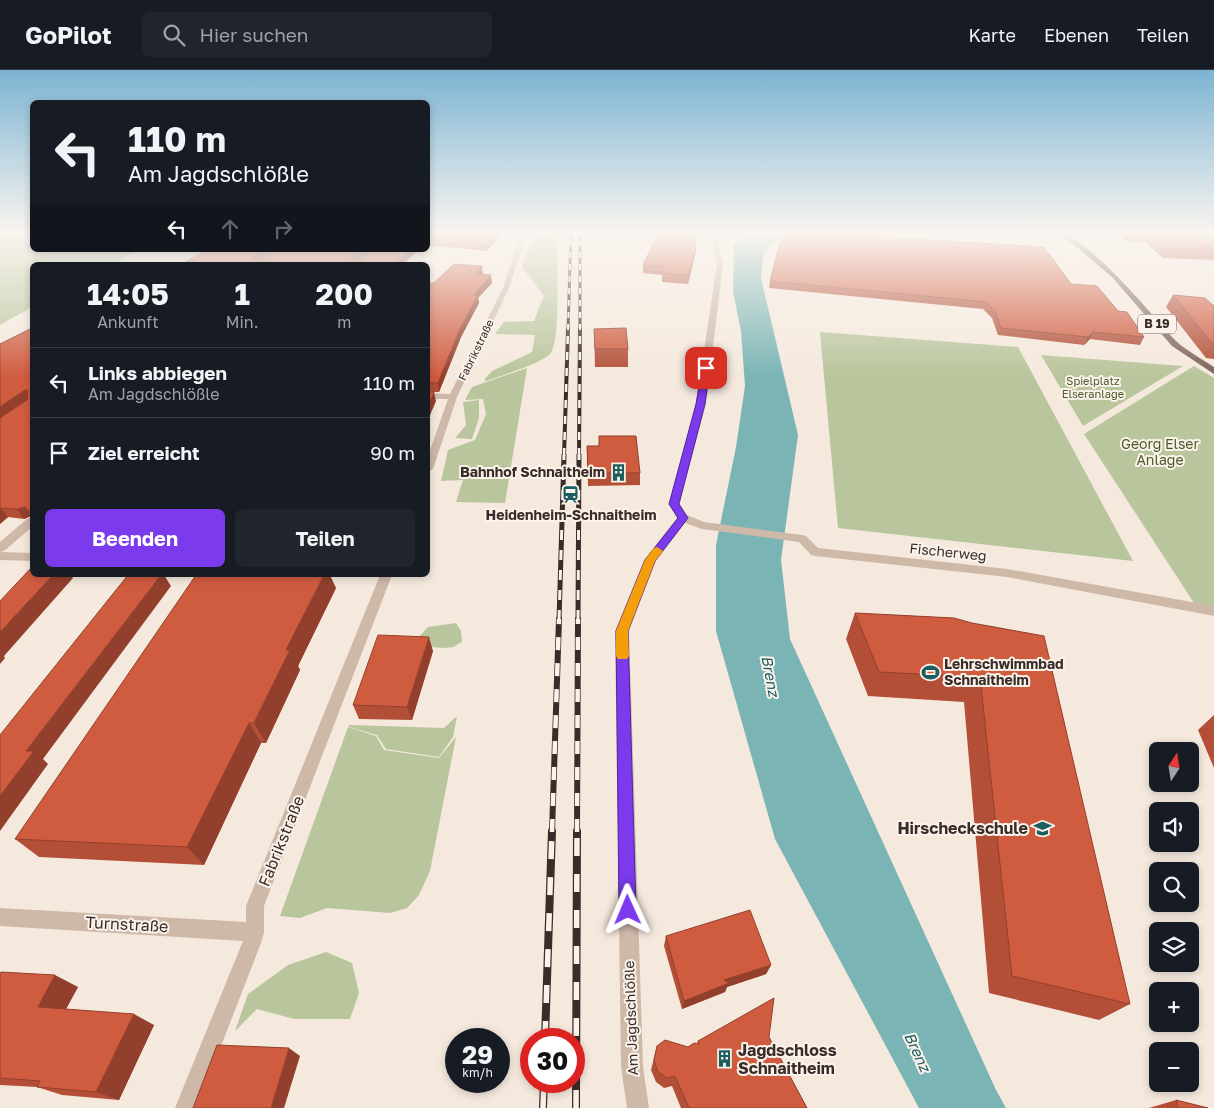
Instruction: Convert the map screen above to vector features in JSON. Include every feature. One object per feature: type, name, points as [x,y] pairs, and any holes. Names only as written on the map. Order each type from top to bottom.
[{"type":"main road","name":"B 19","points":[[1118,280],[1175,344],[1214,372]]},
{"type":"street","name":"Fabrikstraße","points":[[430,463],[453,397],[508,280]]},
{"type":"street","points":[[683,518],[674,504],[701,404],[718,280]]},
{"type":"street","points":[[430,396],[453,397]]},
{"type":"street","name":"Fischerweg","points":[[683,518],[702,525],[802,539],[815,552],[1007,573],[1214,610]]},
{"type":"street","name":"Am Jagdschlößle","points":[[638,1108],[632,1067],[622,631],[650,560],[683,518]]},
{"type":"street","points":[[0,548],[30,523]]},
{"type":"street","points":[[0,556],[30,557]]},
{"type":"street","name":"Fabrikstraße","points":[[186,1108],[255,932],[254,906],[385,577]]},
{"type":"street","name":"Turnstraße","points":[[0,917],[255,932]]},
{"type":"green space","points":[[0,280],[30,280],[30,308],[0,325]]},
{"type":"green space","points":[[532,280],[558,280],[556,333],[554,346],[550,354],[520,369],[487,381],[484,380],[492,371],[532,352],[535,335],[495,334],[504,322],[534,321],[544,296]]},
{"type":"green space","points":[[820,332],[1018,347],[1133,561],[838,528]]},
{"type":"green space","name":"Spielplatz Elseranlage","points":[[1041,355],[1183,366],[1083,426]]},
{"type":"green space","name":"Georg Elser Anlage","points":[[1194,366],[1214,378],[1214,606],[1194,603],[1084,434]]},
{"type":"green space","points":[[527,368],[505,503],[456,502],[463,480],[441,481],[448,450],[475,440],[486,414],[483,399],[465,400],[472,387]]},
{"type":"green space","points":[[479,400],[479,418],[472,439],[455,438],[466,425],[463,402]]},
{"type":"green space","points":[[456,623],[461,631],[462,642],[453,647],[393,644],[417,639],[428,627]]},
{"type":"green space","points":[[457,716],[453,737],[439,757],[386,749],[377,735],[349,727],[349,725],[444,728]]},
{"type":"green space","points":[[348,727],[376,736],[384,750],[439,758],[456,737],[430,871],[419,895],[407,908],[390,913],[327,908],[300,918],[280,916]]},
{"type":"green space","points":[[326,952],[352,963],[359,993],[350,1019],[294,1019],[257,1009],[235,1031],[248,994],[288,965]]},
{"type":"water","name":"Brenz","points":[[733,280],[762,280],[798,435],[781,560],[790,639],[996,1090],[1006,1108],[919,1108],[775,839],[716,631],[716,545],[736,447],[745,386],[741,331],[733,292]]},
{"type":"building","points":[[437,280],[486,280],[474,295],[478,295],[460,329],[438,383],[430,383],[430,283]]},
{"type":"building","points":[[1068,280],[1071,284],[1097,286],[1118,311],[1127,312],[1144,337],[1093,332],[1088,337],[1001,328],[995,311],[986,302],[770,281]]},
{"type":"building","points":[[1173,295],[1205,298],[1214,306],[1214,346]]},
{"type":"building","points":[[626,328],[628,349],[595,349],[594,329]]},
{"type":"building","points":[[30,329],[30,511],[25,507],[17,509],[0,508],[0,418],[27,400],[28,390],[25,390],[0,407],[0,344]]},
{"type":"building","points":[[430,392],[434,392],[430,402]]},
{"type":"building","points":[[599,436],[636,436],[640,473],[588,473],[587,446],[599,446]]},
{"type":"building","points":[[30,569],[30,577],[51,577],[0,632],[0,601]]},
{"type":"building","points":[[126,577],[159,577],[26,751],[34,751],[0,796],[0,735]]},
{"type":"building","points":[[195,577],[323,577],[286,650],[290,650],[254,723],[249,723],[187,847],[15,839]]},
{"type":"building","points":[[855,613],[954,618],[1044,636],[1130,1004],[1012,976],[980,677],[879,672]]},
{"type":"building","points":[[378,635],[429,637],[407,707],[353,705]]},
{"type":"building","points":[[750,910],[771,965],[724,980],[729,983],[684,1001],[666,936]]},
{"type":"building","points":[[1,972],[55,975],[38,1007],[134,1014],[96,1092],[37,1087],[40,1081],[0,1078]]},
{"type":"building","name":"Jagdschloss Schnaitheim","points":[[774,998],[769,1037],[807,1108],[689,1108],[675,1076],[667,1078],[658,1072],[654,1060],[657,1046],[665,1040],[688,1047],[694,1043],[699,1044],[698,1041]]},
{"type":"building","points":[[217,1045],[289,1048],[271,1108],[193,1108]]},
{"type":"building","points":[[1176,1100],[1208,1108],[1178,1108]]},
{"type":"railway","points":[[568,330],[570,280]]},
{"type":"railway","points":[[580,280],[580,329]]},
{"type":"railway","points":[[564,456],[568,329]]},
{"type":"railway","points":[[579,456],[580,329]]},
{"type":"railway","points":[[559,620],[564,455]]},
{"type":"railway","points":[[578,620],[579,455]]},
{"type":"railway","points":[[552,832],[559,619]]},
{"type":"railway","points":[[577,832],[578,619]]},
{"type":"railway","points":[[545,1028],[552,831]]},
{"type":"railway","points":[[576,1108],[577,831]]},
{"type":"railway","points":[[543,1108],[544,1093]]},
{"type":"slow traffic","points":[[622,656],[622,631],[650,560],[657,551]]},
{"type":"place","name":"Bahnhof Schnaitheim","points":[[619,472]]},
{"type":"place","name":"Heidenheim-Schnaitheim","points":[[571,495]]},
{"type":"place","name":"Lehrschwimmbad Schnaitheim","points":[[930,672]]},
{"type":"place","name":"Hirscheckschule","points":[[1042,828]]},
{"type":"place","name":"Jagdschloss Schnaitheim","points":[[724,1059]]},
{"type":"route","points":[[628,910],[623,752],[622,631],[650,560],[683,518],[674,504],[701,404],[706,368]]}]
